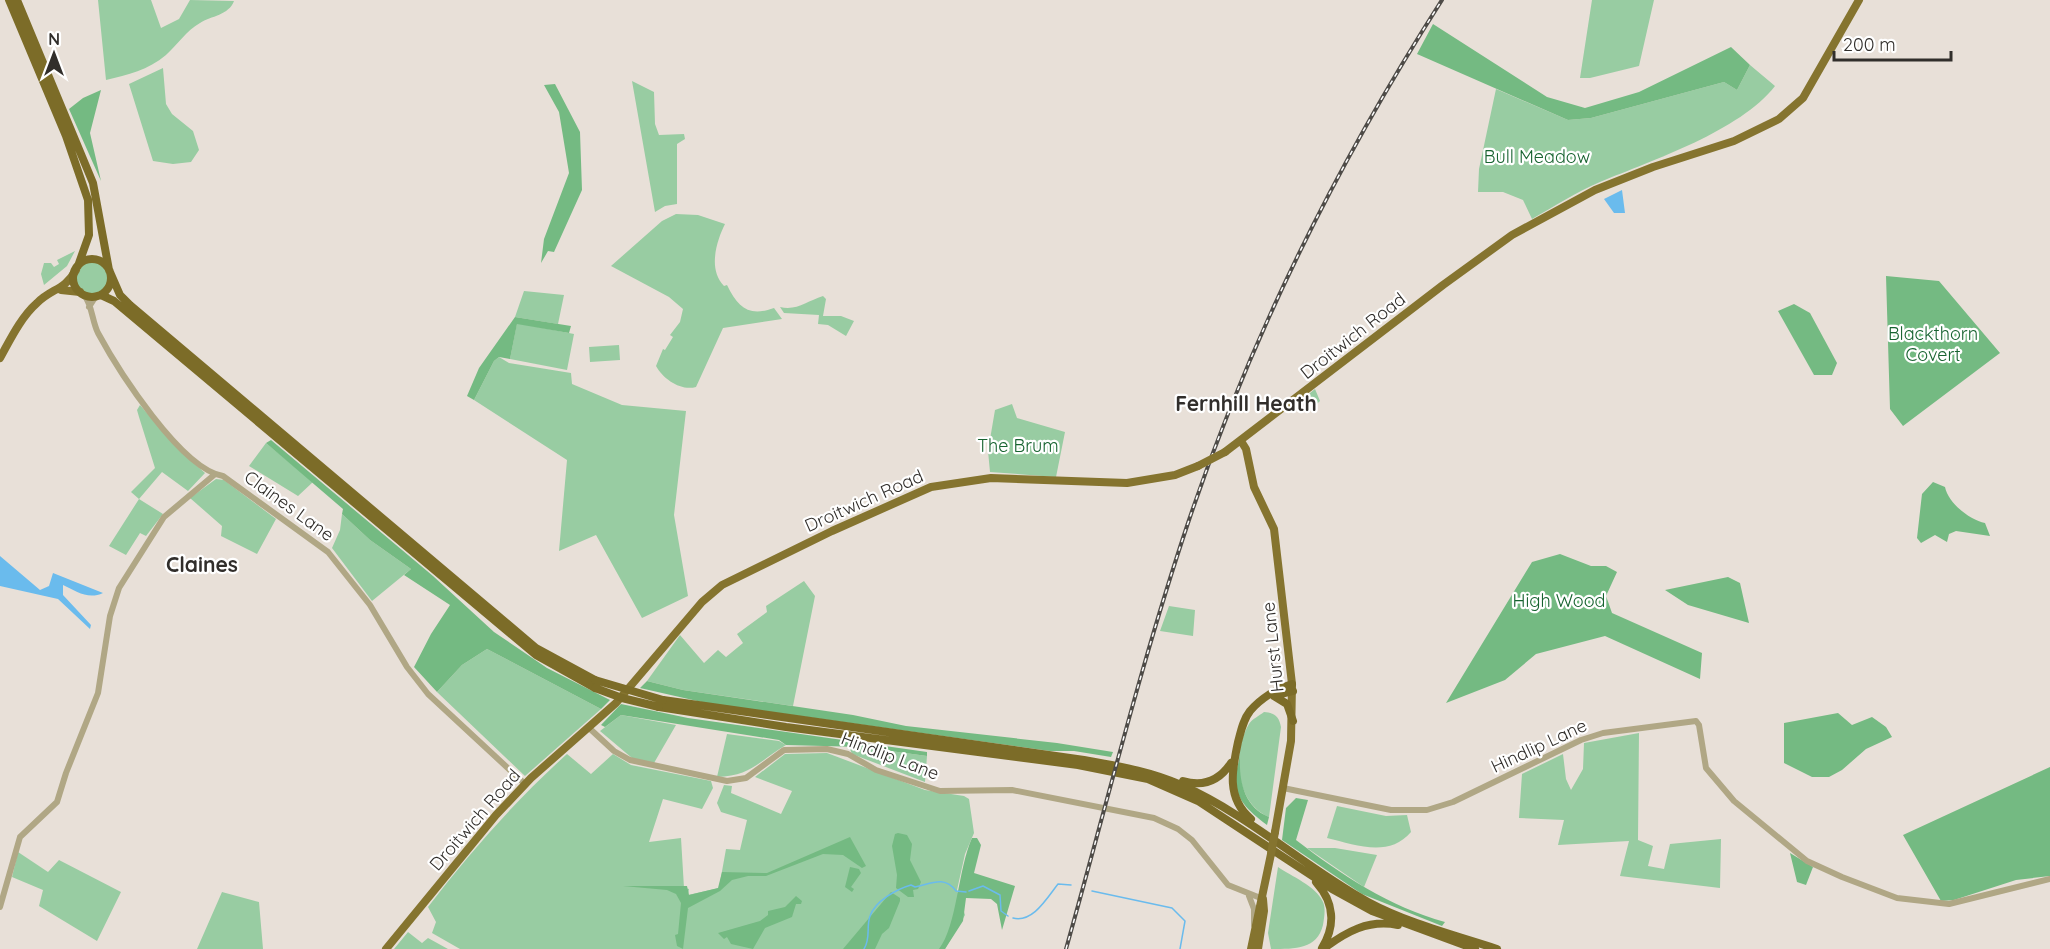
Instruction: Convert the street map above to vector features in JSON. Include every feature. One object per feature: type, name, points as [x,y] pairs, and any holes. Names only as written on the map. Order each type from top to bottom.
[{"type":"highway","points":[[9,0],[66,136],[88,200],[89,235],[74,280],[82,294],[114,301],[536,655],[622,698],[661,704],[1084,760],[1165,778],[1205,784],[1216,779],[1234,760]]},
{"type":"highway","points":[[17,0],[93,183],[110,271],[120,295],[536,648],[595,684]]},
{"type":"highway","points":[[77,268],[93,260],[104,263],[110,271],[109,287],[99,296]]},
{"type":"highway","points":[[1257,827],[1234,796],[1231,780],[1234,760],[1247,715],[1254,706],[1292,688]]},
{"type":"highway","points":[[1272,696],[1287,704],[1293,721]]},
{"type":"highway","points":[[661,704],[786,727],[1078,765],[1148,780],[1198,801],[1363,906],[1412,927],[1475,949]]},
{"type":"highway","points":[[1165,778],[1210,799],[1257,827],[1326,877],[1370,903],[1402,917],[1497,949]]},
{"type":"highway","points":[[1309,873],[1324,892],[1331,912],[1331,928],[1322,949]]},
{"type":"highway","points":[[1322,949],[1349,931],[1367,925],[1386,924],[1412,927]]},
{"type":"main road","name":"Droitwich Road","points":[[386,949],[496,815],[525,784],[616,703],[702,602],[722,585],[915,492],[952,482],[991,478],[1127,483],[1175,475],[1198,466],[1241,441],[1441,286],[1512,236],[1605,186],[1734,141],[1779,119],[1803,98],[1859,0]]},
{"type":"main road","points":[[0,358],[29,311],[43,298],[68,282],[77,268]]},
{"type":"main road","points":[[58,290],[82,294]]},
{"type":"main road","name":"Hurst Lane","points":[[1241,441],[1246,449],[1254,487],[1274,529],[1292,688],[1293,721],[1263,896]]},
{"type":"main road","points":[[1251,949],[1263,896]]},
{"type":"main road","points":[[1258,949],[1264,911],[1263,896]]},
{"type":"street","name":"Claines Lane","points":[[82,294],[89,307],[91,319],[107,349],[145,407],[184,451],[214,475],[223,476],[328,552],[369,605],[407,667],[428,694],[525,784]]},
{"type":"street","points":[[89,307],[99,296]]},
{"type":"street","points":[[0,907],[20,837],[57,802],[98,693],[110,616],[119,588],[164,517],[214,475]]},
{"type":"street","name":"Hindlip Lane","points":[[1283,788],[1391,810],[1426,810],[1454,802],[1543,758],[1603,733],[1696,721],[1699,725],[1707,771],[1734,801],[1807,861],[1842,877],[1897,898],[1948,904],[2050,879]]},
{"type":"street","name":"Hindlip Lane","points":[[588,727],[614,751],[630,760],[720,780],[746,778],[784,750],[827,749],[848,754],[876,770],[940,791],[1012,790],[1154,819],[1178,829],[1189,838],[1224,883],[1247,894],[1263,896]]},
{"type":"street","points":[[1247,894],[1254,909],[1255,929]]},
{"type":"green space","points":[[98,0],[151,0],[161,28],[179,19],[190,0],[234,1],[232,6],[224,12],[195,26],[166,55],[152,65],[106,80]]},
{"type":"green space","points":[[1592,0],[1654,0],[1639,66],[1590,78],[1580,78]]},
{"type":"green space","points":[[1433,24],[1547,97],[1585,108],[1639,92],[1731,47],[1750,65],[1737,90],[1724,82],[1591,118],[1568,120],[1417,54]]},
{"type":"green space","name":"Bull Meadow","points":[[1750,65],[1775,86],[1760,102],[1740,117],[1694,143],[1591,186],[1532,219],[1523,200],[1503,192],[1478,192],[1479,169],[1496,89],[1568,120],[1591,118],[1724,82],[1737,90]]},
{"type":"green space","points":[[163,68],[166,104],[172,114],[193,131],[199,150],[191,162],[173,164],[153,161],[129,84]]},
{"type":"green space","points":[[632,81],[654,92],[655,124],[659,135],[684,134],[685,139],[677,144],[677,204],[665,206],[655,212]]},
{"type":"green space","points":[[555,84],[580,132],[582,190],[554,252],[548,251],[541,263],[544,239],[569,173],[559,112],[544,85]]},
{"type":"green space","points":[[101,90],[90,133],[101,181],[69,109],[83,98]]},
{"type":"green space","points":[[676,214],[698,215],[725,224],[715,256],[719,279],[724,286],[727,285],[740,305],[751,311],[765,311],[774,308],[782,319],[723,328],[696,387],[690,388],[673,383],[656,366],[663,349],[665,350],[673,337],[670,335],[680,322],[683,309],[669,297],[611,266],[662,221]]},
{"type":"green space","points":[[75,251],[67,266],[44,285],[41,274],[44,263],[51,263],[54,267],[59,264],[57,260]]},
{"type":"green space","points":[[92,262],[103,267],[108,278],[103,289],[92,294],[81,289],[76,278],[81,267]]},
{"type":"green space","name":"Blackthorn Covert","points":[[1886,276],[1939,281],[2000,353],[1903,426],[1890,409]]},
{"type":"green space","points":[[524,291],[564,295],[558,324],[515,317]]},
{"type":"green space","points":[[823,296],[826,299],[823,316],[841,316],[854,321],[846,336],[828,325],[818,324],[819,315],[784,313],[780,307],[797,307]]},
{"type":"green space","points":[[1794,304],[1810,313],[1837,363],[1832,375],[1814,375],[1778,311]]},
{"type":"green space","points":[[515,317],[571,326],[569,333],[517,324],[510,359],[499,357],[494,361],[474,400],[467,396],[479,368]]},
{"type":"green space","points":[[517,323],[574,334],[567,370],[510,359]]},
{"type":"green space","points":[[619,345],[620,360],[590,362],[589,347]]},
{"type":"green space","points":[[499,357],[509,363],[571,373],[572,384],[622,405],[686,411],[674,515],[688,596],[642,618],[596,535],[559,551],[567,460],[474,400],[494,361]]},
{"type":"green space","points":[[1315,389],[1320,401],[1307,413],[1304,398]]},
{"type":"green space","name":"The Brum","points":[[1012,404],[1017,418],[1065,432],[1056,477],[990,472],[988,451],[995,410]]},
{"type":"green space","points":[[140,405],[177,448],[205,473],[188,491],[162,472],[139,499],[131,492],[155,468],[137,410]]},
{"type":"green space","points":[[271,440],[433,576],[494,632],[547,668],[610,700],[601,709],[487,649],[462,665],[437,692],[414,667],[431,634],[450,605],[404,575],[411,569],[370,540],[342,514],[343,509],[266,443]]},
{"type":"green space","points":[[266,443],[313,482],[298,496],[249,466]]},
{"type":"green space","points":[[216,479],[224,480],[276,519],[257,554],[221,536],[222,526],[190,498]]},
{"type":"green space","points":[[1933,482],[1945,487],[1950,499],[1961,510],[1985,523],[1990,536],[1956,531],[1949,534],[1947,542],[1935,535],[1921,543],[1917,538],[1922,494]]},
{"type":"green space","points":[[139,499],[163,514],[146,536],[140,533],[126,555],[109,546]]},
{"type":"green space","points":[[342,514],[370,540],[411,569],[372,601],[332,548],[340,530]]},
{"type":"green space","name":"High Wood","points":[[1560,554],[1591,566],[1606,566],[1617,572],[1606,596],[1612,613],[1702,653],[1700,679],[1605,636],[1536,654],[1505,680],[1446,703],[1532,562]]},
{"type":"green space","points":[[1728,577],[1740,583],[1749,623],[1688,605],[1665,590]]},
{"type":"green space","points":[[804,581],[815,596],[793,706],[683,690],[647,681],[680,635],[704,663],[718,650],[726,657],[743,643],[737,634],[767,612],[766,606]]},
{"type":"green space","points":[[1169,606],[1195,610],[1193,636],[1160,631]]},
{"type":"green space","points":[[487,649],[601,709],[525,776],[437,692],[462,665]]},
{"type":"green space","points":[[647,681],[683,690],[853,715],[906,726],[1057,743],[1113,752],[1111,757],[1074,751],[1050,751],[706,703],[640,688]]},
{"type":"green space","points":[[621,704],[688,718],[927,752],[927,756],[861,747],[786,745],[779,740],[621,715],[605,727],[601,725]]},
{"type":"green space","points":[[1264,712],[1276,716],[1281,727],[1269,817],[1258,810],[1243,789],[1239,762],[1240,748],[1249,724]]},
{"type":"green space","points":[[1838,713],[1852,725],[1872,717],[1886,727],[1892,737],[1866,749],[1842,770],[1829,777],[1812,777],[1784,763],[1784,723]]},
{"type":"green space","points":[[621,715],[676,725],[654,763],[632,758],[600,731]]},
{"type":"green space","points":[[1639,733],[1638,840],[1653,846],[1648,866],[1664,869],[1670,844],[1721,839],[1720,888],[1620,876],[1629,841],[1558,845],[1564,820],[1519,818],[1522,774],[1563,754],[1566,779],[1571,790],[1583,769],[1584,743]]},
{"type":"green space","points":[[727,734],[779,741],[786,745],[747,771],[717,777]]},
{"type":"green space","points":[[861,747],[927,756],[925,782],[852,754],[850,749]]},
{"type":"green space","points":[[827,753],[925,790],[964,796],[969,799],[974,833],[965,854],[957,890],[965,915],[945,949],[460,949],[432,933],[436,922],[428,907],[494,827],[567,754],[591,774],[613,754],[631,765],[711,781],[713,788],[702,809],[663,799],[649,842],[681,838],[684,888],[689,889],[688,895],[719,888],[726,849],[740,850],[747,820],[721,812],[717,803],[724,785],[732,786],[731,793],[781,814],[792,791],[755,777],[785,754]]},
{"type":"green space","points":[[1240,757],[1242,784],[1245,792],[1254,807],[1269,817],[1267,825],[1250,810],[1239,796],[1236,779]]},
{"type":"green space","points":[[2050,767],[2050,876],[2016,880],[1954,900],[1941,901],[1903,835]]},
{"type":"green space","points":[[1296,798],[1308,800],[1296,840],[1366,888],[1405,908],[1445,922],[1442,926],[1362,894],[1282,840],[1286,808]]},
{"type":"green space","points":[[1337,806],[1386,816],[1407,815],[1411,832],[1393,845],[1382,847],[1361,846],[1327,838]]},
{"type":"green space","points":[[895,834],[907,835],[912,844],[910,860],[921,882],[918,889],[913,890],[914,897],[908,897],[896,888],[897,875],[892,846]]},
{"type":"green space","points":[[850,837],[866,866],[862,868],[843,855],[823,854],[766,876],[748,876],[732,880],[720,891],[688,908],[683,949],[677,946],[675,935],[678,934],[681,903],[676,894],[667,890],[623,886],[687,886],[689,895],[718,888],[722,872],[767,873]]},
{"type":"green space","points":[[972,838],[977,838],[981,845],[974,873],[1015,886],[1002,930],[997,904],[991,899],[966,898],[963,921],[945,949],[939,949],[950,926],[963,865]]},
{"type":"green space","points":[[1307,848],[1335,848],[1377,855],[1364,887]]},
{"type":"green space","points":[[18,852],[48,872],[59,860],[121,892],[97,941],[39,906],[43,890],[12,877]]},
{"type":"green space","points":[[1790,853],[1813,867],[1806,885],[1797,882]]},
{"type":"green space","points":[[850,867],[859,869],[861,873],[851,887],[854,889],[852,892],[845,887]]},
{"type":"green space","points":[[1278,867],[1309,886],[1320,896],[1324,905],[1324,919],[1320,933],[1311,943],[1297,948],[1271,949],[1268,933]]},
{"type":"green space","points":[[222,892],[259,902],[263,949],[197,949]]},
{"type":"green space","points":[[891,892],[900,898],[900,901],[889,928],[882,934],[875,949],[843,949]]},
{"type":"green space","points":[[796,896],[802,901],[801,904],[796,904],[792,917],[765,928],[753,949],[731,944],[727,937],[724,939],[718,933],[760,921],[768,915],[768,911],[785,907]]},
{"type":"green space","points":[[408,932],[422,943],[428,938],[448,949],[394,949]]},
{"type":"water","points":[[1622,190],[1625,213],[1614,213],[1604,199]]},
{"type":"water","points":[[0,556],[40,590],[49,586],[53,573],[103,593],[87,595],[63,585],[63,595],[91,625],[90,629],[58,599],[0,586]]},
{"type":"waterway","points":[[864,949],[870,916],[881,901],[899,889],[911,885],[915,887],[942,882],[947,883],[956,891],[966,892]]},
{"type":"waterway","points":[[1013,918],[1020,919],[1033,913],[1058,884],[1071,885]]},
{"type":"waterway","points":[[969,891],[983,886],[1000,895],[1001,911],[1008,916]]},
{"type":"waterway","points":[[1092,891],[1172,908],[1185,921],[1180,949]]},
{"type":"railway","points":[[1066,949],[1139,682],[1171,576],[1212,454],[1268,319],[1299,254],[1367,125],[1442,0]]},
{"type":"district","name":"Fernhill Heath","points":[[1246,404]]},
{"type":"district","name":"Claines","points":[[202,565]]}]
